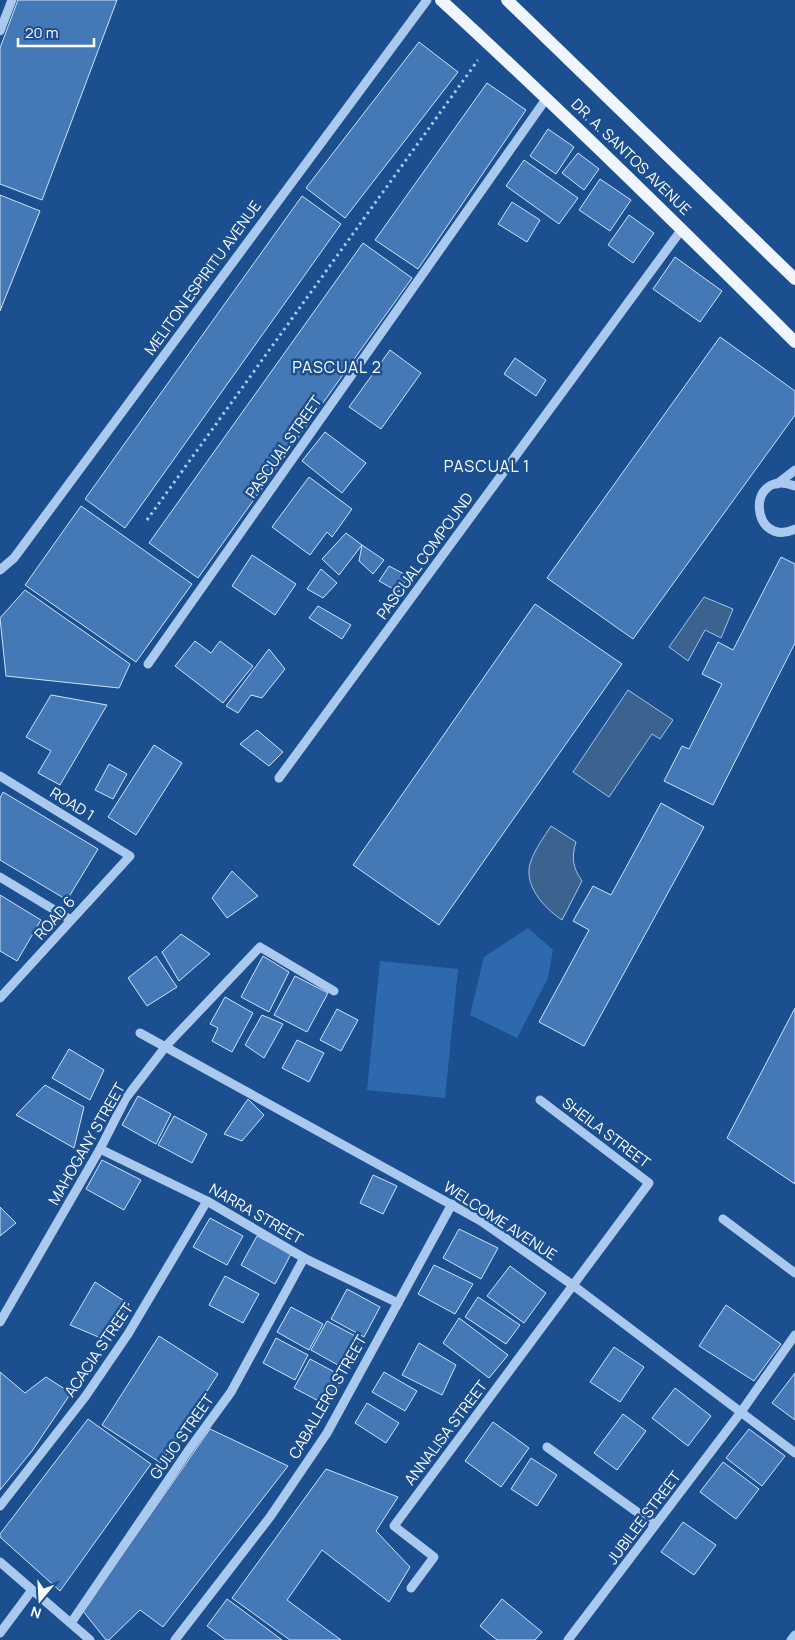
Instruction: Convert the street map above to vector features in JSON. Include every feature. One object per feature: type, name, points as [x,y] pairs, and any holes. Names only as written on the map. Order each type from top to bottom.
[{"type":"main road","name":"DR. A. SANTOS AVENUE","points":[[441,0],[490,44],[682,229],[795,342]]},
{"type":"main road","name":"DR. A. SANTOS AVENUE","points":[[507,0],[795,279]]},
{"type":"street","points":[[0,31],[12,0]]},
{"type":"street","name":"MELITON ESPIRITU AVENUE","points":[[0,570],[14,558],[427,0]]},
{"type":"street","name":"PASCUAL STREET","points":[[148,664],[546,99]]},
{"type":"street","name":"PASCUAL COMPOUND","points":[[279,778],[682,229]]},
{"type":"street","points":[[795,470],[769,487],[759,502],[759,514],[769,528],[786,532],[795,529]]},
{"type":"street","points":[[776,484],[788,483],[795,486]]},
{"type":"street","name":"ROAD 1","points":[[0,776],[130,856]]},
{"type":"street","name":"ROAD 6","points":[[0,998],[130,856]]},
{"type":"street","points":[[0,876],[71,920]]},
{"type":"street","name":"MAHOGANY STREET","points":[[0,1322],[100,1149],[126,1098],[166,1046],[260,947],[334,991]]},
{"type":"street","name":"WELCOME AVENUE","points":[[140,1033],[481,1221],[574,1286],[795,1453]]},
{"type":"street","name":"SHEILA STREET","points":[[540,1100],[649,1183],[574,1286]]},
{"type":"street","name":"NARRA STREET","points":[[100,1149],[207,1201],[304,1258],[398,1303]]},
{"type":"street","name":"ACACIA STREET","points":[[0,1506],[85,1397],[128,1334],[207,1201]]},
{"type":"street","name":"CABALLERO STREET","points":[[175,1640],[270,1516],[327,1433],[452,1204]]},
{"type":"street","points":[[723,1220],[795,1273]]},
{"type":"street","name":"GUIJO STREET","points":[[71,1624],[188,1451],[231,1392],[304,1258]]},
{"type":"street","name":"ANNALISA STREET","points":[[411,1588],[434,1557],[394,1526],[574,1286]]},
{"type":"street","name":"JUBILEE STREET","points":[[568,1640],[741,1412],[795,1336]]},
{"type":"street","points":[[547,1447],[655,1526]]},
{"type":"street","points":[[0,1562],[90,1640]]},
{"type":"street","points":[[0,1633],[32,1590]]},
{"type":"street","points":[[791,1640],[795,1635]]},
{"type":"path","points":[[147,520],[482,54]]},
{"type":"shaded area","points":[[704,597],[733,609],[721,638],[705,630],[688,661],[669,647]]},
{"type":"shaded area","points":[[628,690],[673,720],[660,739],[652,734],[609,797],[573,772]]},
{"type":"shaded area","points":[[551,826],[576,842],[574,863],[582,881],[562,920],[548,909],[536,895],[532,887],[529,870],[531,861],[540,843]]},
{"type":"shaded area","points":[[528,928],[553,950],[548,978],[517,1038],[470,1015],[484,957]]},
{"type":"shaded area","points":[[380,961],[458,969],[445,1098],[367,1090]]},
{"type":"building","points":[[18,0],[117,0],[42,200],[0,184],[0,48]]},
{"type":"building","points":[[419,42],[458,72],[345,218],[306,188]]},
{"type":"building","points":[[487,83],[526,110],[418,269],[375,240]]},
{"type":"building","points":[[548,129],[574,147],[556,174],[530,156]]},
{"type":"building","points":[[578,153],[599,169],[584,190],[562,173]]},
{"type":"building","points":[[524,160],[578,198],[559,224],[506,186]]},
{"type":"building","points":[[600,179],[631,200],[610,231],[579,210]]},
{"type":"building","points":[[0,195],[40,211],[0,311]]},
{"type":"building","points":[[302,196],[341,224],[125,528],[85,499]]},
{"type":"building","points":[[512,202],[540,220],[527,242],[498,224]]},
{"type":"building","points":[[629,215],[654,233],[633,263],[608,245]]},
{"type":"building","points":[[363,243],[412,278],[198,578],[149,543]]},
{"type":"building","points":[[675,257],[722,291],[700,322],[653,289]]},
{"type":"building","points":[[720,337],[795,391],[795,415],[633,639],[547,578]]},
{"type":"building","points":[[390,350],[421,373],[381,429],[349,407]]},
{"type":"building","points":[[515,358],[546,380],[536,396],[504,374]]},
{"type":"building","points":[[325,432],[366,463],[342,493],[302,461]]},
{"type":"building","points":[[309,477],[352,509],[332,537],[327,532],[310,555],[272,527]]},
{"type":"building","points":[[81,506],[192,584],[136,662],[25,585]]},
{"type":"building","points":[[346,533],[362,545],[339,575],[322,559]]},
{"type":"building","points":[[362,545],[384,560],[373,574],[359,561]]},
{"type":"building","points":[[252,555],[296,584],[275,615],[232,586]]},
{"type":"building","points":[[781,557],[795,564],[795,643],[713,805],[664,781],[682,746],[689,749],[722,684],[702,674],[718,642],[733,650]]},
{"type":"building","points":[[389,566],[408,576],[399,592],[379,581]]},
{"type":"building","points":[[321,569],[337,583],[323,598],[307,589]]},
{"type":"building","points":[[25,590],[130,664],[119,688],[6,676],[0,618]]},
{"type":"building","points":[[535,604],[622,664],[439,925],[353,865]]},
{"type":"building","points":[[318,606],[351,625],[342,639],[309,618]]},
{"type":"building","points":[[195,641],[211,653],[220,641],[253,666],[223,703],[175,666]]},
{"type":"building","points":[[269,649],[285,669],[262,698],[251,695],[238,713],[226,706]]},
{"type":"building","points":[[51,695],[107,705],[60,785],[38,773],[51,751],[26,737]]},
{"type":"building","points":[[257,730],[283,752],[269,766],[240,744]]},
{"type":"building","points":[[154,745],[182,763],[136,835],[108,817]]},
{"type":"building","points":[[109,764],[127,774],[113,799],[95,790]]},
{"type":"building","points":[[3,792],[98,849],[67,900],[0,860],[0,798]]},
{"type":"building","points":[[661,803],[704,827],[584,1046],[539,1022],[589,930],[573,921],[593,886],[611,895]]},
{"type":"building","points":[[232,871],[258,896],[227,918],[212,898]]},
{"type":"building","points":[[0,895],[41,920],[17,961],[0,951]]},
{"type":"building","points":[[181,934],[210,954],[179,981],[162,952]]},
{"type":"building","points":[[156,956],[177,987],[147,1006],[128,978]]},
{"type":"building","points":[[263,956],[289,972],[269,1012],[241,997]]},
{"type":"building","points":[[295,976],[328,993],[307,1032],[274,1015]]},
{"type":"building","points":[[225,997],[253,1013],[232,1052],[212,1041],[218,1028],[210,1024]]},
{"type":"building","points":[[795,1008],[795,1184],[727,1138]]},
{"type":"building","points":[[337,1009],[358,1020],[341,1051],[320,1040]]},
{"type":"building","points":[[262,1015],[283,1024],[264,1058],[245,1045]]},
{"type":"building","points":[[297,1040],[324,1053],[309,1082],[282,1068]]},
{"type":"building","points":[[69,1049],[104,1070],[90,1100],[52,1078]]},
{"type":"building","points":[[45,1085],[84,1107],[74,1148],[16,1115]]},
{"type":"building","points":[[138,1096],[171,1114],[156,1144],[122,1125]]},
{"type":"building","points":[[248,1099],[264,1115],[242,1141],[224,1134]]},
{"type":"building","points":[[174,1116],[207,1134],[192,1163],[158,1145]]},
{"type":"building","points":[[102,1160],[141,1180],[124,1210],[86,1189]]},
{"type":"building","points":[[373,1175],[397,1186],[383,1214],[360,1203]]},
{"type":"building","points":[[0,1207],[16,1223],[0,1236]]},
{"type":"building","points":[[210,1218],[243,1236],[227,1265],[193,1247]]},
{"type":"building","points":[[459,1229],[498,1248],[481,1279],[443,1258]]},
{"type":"building","points":[[257,1236],[291,1254],[275,1284],[241,1265]]},
{"type":"building","points":[[434,1265],[473,1284],[455,1314],[418,1294]]},
{"type":"building","points":[[510,1266],[546,1293],[524,1323],[487,1296]]},
{"type":"building","points":[[225,1276],[259,1294],[243,1323],[209,1305]]},
{"type":"building","points":[[95,1282],[129,1304],[108,1341],[70,1325]]},
{"type":"building","points":[[347,1289],[380,1307],[364,1337],[331,1319]]},
{"type":"building","points":[[478,1297],[520,1325],[506,1344],[465,1317]]},
{"type":"building","points":[[726,1305],[781,1344],[754,1381],[699,1346]]},
{"type":"building","points":[[291,1307],[323,1324],[309,1350],[277,1332]]},
{"type":"building","points":[[459,1318],[508,1355],[489,1378],[443,1343]]},
{"type":"building","points":[[327,1321],[361,1339],[345,1369],[311,1350]]},
{"type":"building","points":[[159,1336],[218,1374],[161,1463],[102,1425]]},
{"type":"building","points":[[276,1338],[308,1355],[295,1380],[263,1363]]},
{"type":"building","points":[[419,1343],[456,1365],[442,1395],[402,1375]]},
{"type":"building","points":[[614,1347],[644,1367],[620,1402],[590,1382]]},
{"type":"building","points":[[310,1359],[344,1377],[328,1406],[294,1388]]},
{"type":"building","points":[[0,1372],[25,1393],[46,1377],[71,1393],[32,1451],[0,1490]]},
{"type":"building","points":[[384,1372],[417,1391],[405,1411],[372,1392]]},
{"type":"building","points":[[795,1373],[795,1420],[772,1403]]},
{"type":"building","points":[[675,1388],[711,1416],[688,1446],[652,1418]]},
{"type":"building","points":[[367,1403],[399,1423],[386,1443],[355,1423]]},
{"type":"building","points":[[623,1414],[646,1431],[617,1470],[594,1453]]},
{"type":"building","points":[[88,1419],[151,1464],[60,1591],[0,1537],[0,1534]]},
{"type":"building","points":[[493,1422],[529,1448],[501,1487],[465,1461]]},
{"type":"building","points":[[210,1429],[288,1466],[163,1627],[140,1610],[109,1640],[106,1640],[83,1611]]},
{"type":"building","points":[[749,1429],[785,1456],[762,1486],[726,1458]]},
{"type":"building","points":[[531,1458],[557,1475],[537,1506],[511,1489]]},
{"type":"building","points":[[723,1462],[759,1489],[736,1519],[700,1492]]},
{"type":"building","points":[[326,1469],[398,1497],[376,1531],[410,1567],[389,1602],[322,1550],[287,1600],[341,1640],[290,1640],[232,1598]]},
{"type":"building","points":[[683,1522],[716,1545],[694,1575],[661,1552]]},
{"type":"building","points":[[227,1599],[282,1640],[226,1640],[207,1626]]},
{"type":"building","points":[[502,1599],[542,1632],[535,1640],[497,1640],[480,1626]]},
{"type":"district","name":"PASCUAL 2","points":[[337,367]]},
{"type":"district","name":"PASCUAL 1","points":[[487,466]]}]
